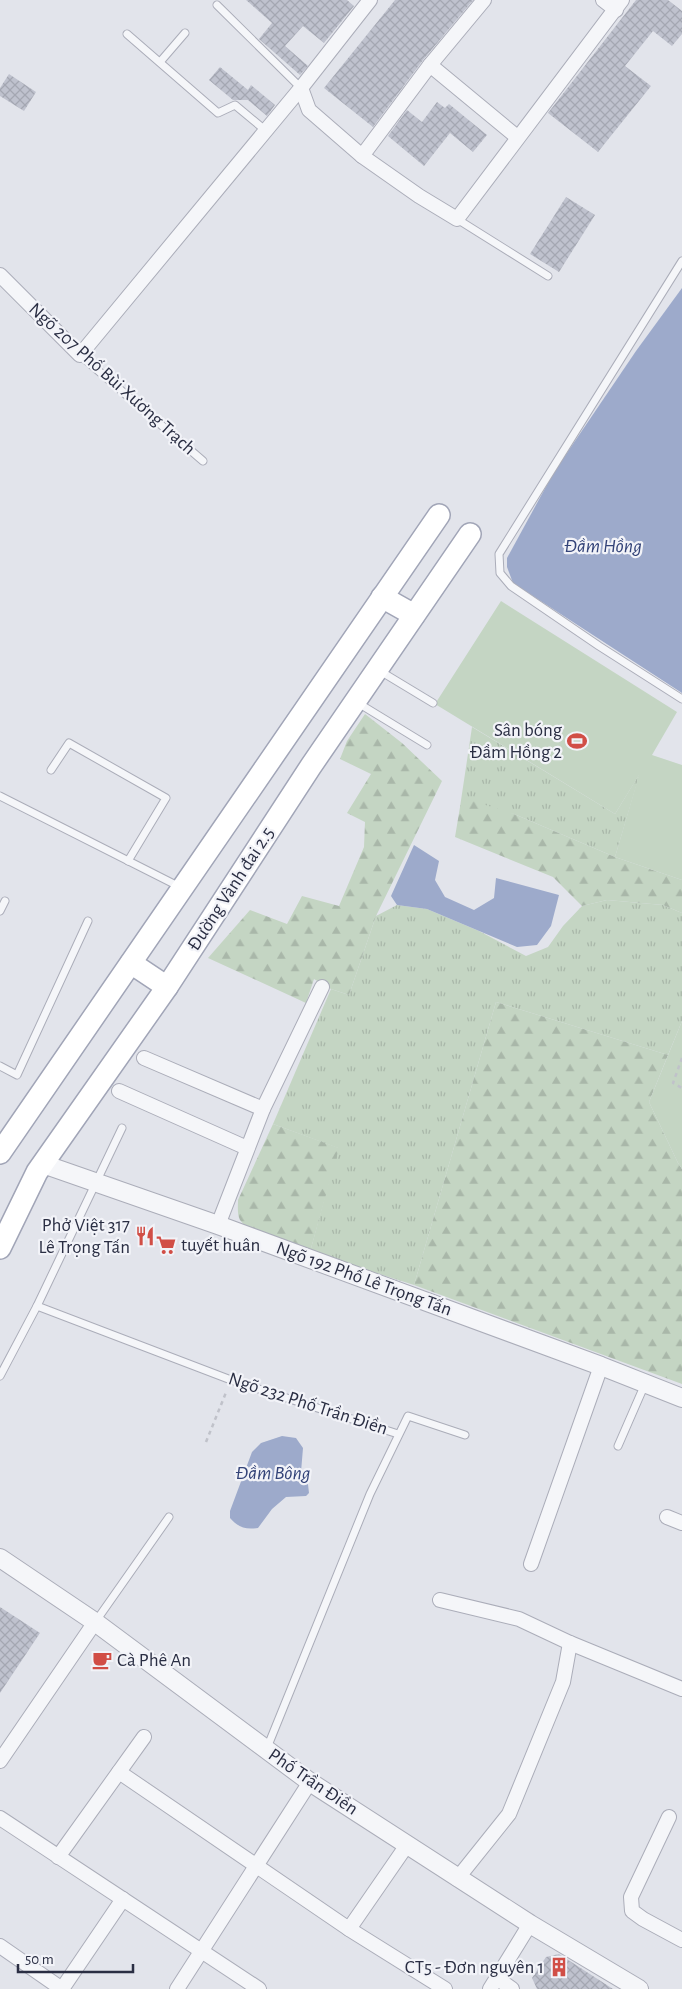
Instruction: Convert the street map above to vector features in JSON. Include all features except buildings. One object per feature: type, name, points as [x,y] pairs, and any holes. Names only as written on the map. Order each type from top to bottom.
[{"type":"main road","name":"Đường Vành đai 2.5","points":[[0,1153],[438,514]]},
{"type":"main road","name":"Đường Vành đai 2.5","points":[[0,1248],[37,1172],[167,987],[355,702],[470,534]]},
{"type":"main road","points":[[382,597],[414,615]]},
{"type":"main road","points":[[131,963],[167,987]]},
{"type":"street","points":[[80,355],[301,88],[370,0]]},
{"type":"street","points":[[362,156],[430,65],[484,0]]},
{"type":"street","points":[[301,88],[309,110],[362,156],[419,196],[457,218],[619,5],[603,0]]},
{"type":"street","points":[[430,65],[517,137]]},
{"type":"street","name":"Ngõ 207 Phố Bùi Xương Trạch","points":[[0,275],[80,355]]},
{"type":"street","points":[[218,1225],[263,1109],[322,988]]},
{"type":"street","points":[[144,1058],[263,1109]]},
{"type":"street","points":[[119,1091],[247,1148]]},
{"type":"street","name":"Ngõ 192 Phố Lê Trọng Tấn","points":[[44,1164],[218,1225],[601,1366],[682,1398]]},
{"type":"street","points":[[531,1564],[601,1366]]},
{"type":"street","points":[[666,1517],[682,1523]]},
{"type":"street","name":"Phố Trần Điền","points":[[0,1558],[95,1622],[310,1782],[457,1879],[639,1989]]},
{"type":"street","points":[[440,1600],[518,1619],[570,1643],[682,1689]]},
{"type":"street","points":[[0,1761],[95,1622]]},
{"type":"street","points":[[457,1879],[509,1814],[563,1682],[570,1643]]},
{"type":"street","points":[[58,1857],[144,1737]]},
{"type":"street","points":[[119,1772],[349,1928],[445,1989]]},
{"type":"street","points":[[177,1989],[310,1782]]},
{"type":"street","points":[[669,1817],[631,1897],[632,1912],[682,1940]]},
{"type":"street","points":[[0,1818],[259,1989]]},
{"type":"street","points":[[349,1928],[407,1845]]},
{"type":"street","points":[[0,1946],[62,1989],[123,1899]]},
{"type":"street","points":[[512,1989],[494,1984],[530,1924]]},
{"type":"lane","points":[[217,5],[301,88]]},
{"type":"lane","points":[[127,34],[218,112],[235,105],[265,130]]},
{"type":"lane","points":[[160,62],[186,34]]},
{"type":"lane","points":[[457,218],[548,276]]},
{"type":"lane","points":[[682,261],[499,554],[500,573],[511,586],[598,646],[682,699]]},
{"type":"lane","name":"Ngõ 207 Phố Bùi Xương Trạch","points":[[80,355],[203,461]]},
{"type":"lane","points":[[377,670],[433,703]]},
{"type":"lane","points":[[355,702],[427,745]]},
{"type":"lane","points":[[51,770],[69,743],[166,798],[128,861]]},
{"type":"lane","points":[[0,796],[183,888]]},
{"type":"lane","points":[[0,911],[5,902]]},
{"type":"lane","points":[[0,1066],[17,1075],[88,921]]},
{"type":"lane","points":[[0,1376],[37,1306],[122,1128]]},
{"type":"lane","name":"Ngõ 232 Phố Trần Điền","points":[[37,1306],[232,1380],[398,1434],[370,1494],[266,1751]]},
{"type":"lane","points":[[618,1446],[645,1384]]},
{"type":"lane","points":[[398,1434],[408,1416],[465,1435]]},
{"type":"lane","points":[[95,1622],[168,1517]]},
{"type":"path","points":[[682,1058],[673,1083],[682,1088]]},
{"type":"path","points":[[206,1442],[232,1380]]},
{"type":"green space","name":"Sân bóng Đầm Hồng 2","points":[[501,601],[677,712],[652,755],[682,765],[682,880],[615,857],[639,775],[615,814],[435,704]]},
{"type":"green space","points":[[365,714],[402,743],[442,781],[376,916],[349,995],[331,989],[314,979],[306,1003],[208,958],[250,910],[287,924],[302,896],[339,906],[364,847],[365,822],[347,813],[371,774],[340,759],[347,741]]},
{"type":"green space","points":[[472,727],[615,814],[640,773],[615,857],[514,814],[460,807]]},
{"type":"green space","points":[[473,801],[514,814],[615,857],[682,880],[682,913],[663,905],[607,900],[582,906],[553,877],[455,837],[460,807]]},
{"type":"green space","points":[[607,900],[663,905],[682,913],[682,1021],[668,1055],[496,1002],[414,1285],[310,1252],[338,1148],[273,1124],[331,989],[349,995],[376,916],[397,905],[427,909],[479,931],[526,956],[548,947],[563,926],[582,906]]},
{"type":"green space","points":[[496,1002],[668,1055],[649,1102],[682,1169],[682,1384],[414,1285]]},
{"type":"green space","points":[[682,1021],[682,1169],[649,1102]]},
{"type":"green space","points":[[273,1124],[339,1148],[310,1252],[262,1236],[246,1226],[239,1218],[238,1200]]},
{"type":"water","name":"Đầm Hồng","points":[[682,288],[682,693],[513,583],[507,567],[507,558],[554,472],[636,351]]},
{"type":"water","points":[[414,845],[439,861],[435,880],[445,897],[474,910],[494,898],[496,878],[559,895],[551,926],[537,945],[517,947],[427,909],[397,905],[391,896]]},
{"type":"water","name":"Đầm Bông","points":[[282,1436],[296,1438],[303,1448],[301,1472],[307,1476],[309,1493],[306,1496],[286,1497],[272,1509],[258,1528],[249,1529],[242,1527],[230,1518],[230,1511],[252,1452],[261,1443]]},
{"type":"place","name":"Sân bóng Đầm Hồng 2","points":[[577,741]]},
{"type":"place","name":"Phở Việt 317 Lê Trọng Tấn","points":[[145,1236]]},
{"type":"place","name":"tuyết huân","points":[[166,1245]]},
{"type":"place","name":"Cà Phê An","points":[[102,1660]]},
{"type":"place","name":"CT5 - Đơn nguyên 1","points":[[559,1967]]}]
